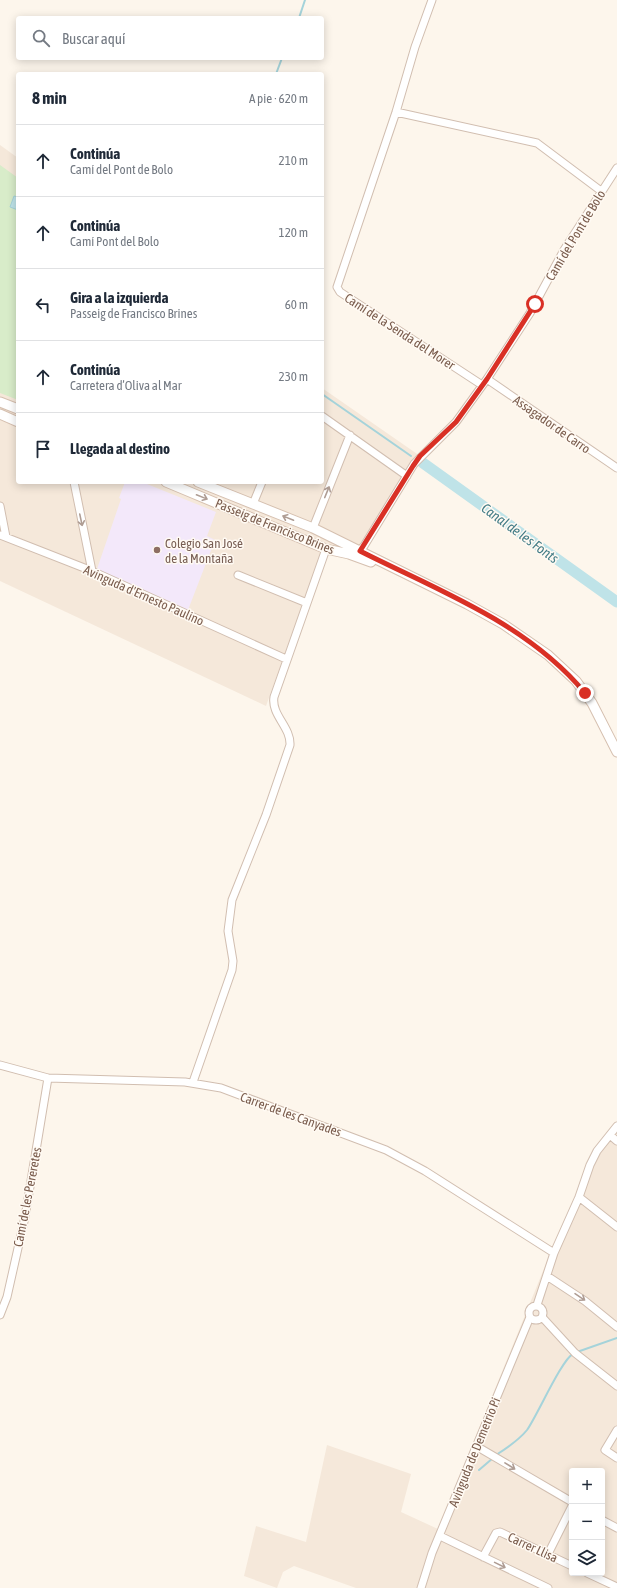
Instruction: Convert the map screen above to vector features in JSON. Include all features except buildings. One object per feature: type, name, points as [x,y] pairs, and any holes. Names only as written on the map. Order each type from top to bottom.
[{"type":"street","points":[[432,0],[415,47],[396,112],[537,143],[601,191]]},
{"type":"street","name":"Camí de la Senda del Morer","points":[[396,112],[337,284],[338,289],[482,385]]},
{"type":"street","name":"Camí del Pont de Bolo","points":[[360,551],[414,464],[420,456],[456,422],[487,379],[530,313],[564,250],[617,168]]},
{"type":"street","name":"Assagador de Carro","points":[[487,379],[617,468]]},
{"type":"street","points":[[0,402],[16,408]]},
{"type":"street","points":[[0,414],[16,421]]},
{"type":"street","points":[[324,417],[407,476]]},
{"type":"street","points":[[313,528],[350,435]]},
{"type":"street","points":[[74,484],[92,571]]},
{"type":"street","name":"Passeig de Francisco Brines","points":[[171,484],[330,549],[412,577]]},
{"type":"street","name":"Passeig de Francisco Brines","points":[[203,484],[313,528],[412,577]]},
{"type":"street","points":[[253,504],[261,484]]},
{"type":"street","points":[[0,506],[3,536]]},
{"type":"street","name":"Avinguda d'Ernesto Paulino","points":[[3,536],[92,571],[286,658]]},
{"type":"street","points":[[193,1082],[232,970],[233,960],[228,931],[232,900],[266,815],[290,745],[288,734],[275,710],[273,703],[286,658],[330,549],[333,538]]},
{"type":"street","points":[[330,549],[343,549],[355,554],[360,551]]},
{"type":"street","points":[[238,575],[307,603]]},
{"type":"street","points":[[412,577],[467,604],[503,624],[548,655],[585,693],[617,752]]},
{"type":"street","name":"Carrer de les Canyades","points":[[0,1065],[48,1078],[193,1082],[239,1095],[386,1150],[425,1171],[554,1253]]},
{"type":"street","name":"Camí de les Pereretes","points":[[0,1315],[8,1292],[26,1217],[48,1078]]},
{"type":"street","points":[[537,1305],[554,1253],[579,1197],[590,1165],[617,1126]]},
{"type":"street","points":[[610,1135],[617,1141]]},
{"type":"street","points":[[579,1197],[617,1227]]},
{"type":"street","points":[[547,1276],[585,1301],[617,1327]]},
{"type":"street","points":[[537,1305],[543,1311],[542,1317]]},
{"type":"street","points":[[537,1305],[532,1306],[529,1310],[530,1317],[536,1320],[542,1317]]},
{"type":"street","name":"Avinguda de Demetrio Pi","points":[[421,1588],[428,1564],[530,1317]]},
{"type":"street","points":[[542,1317],[575,1353],[617,1386]]},
{"type":"street","points":[[617,1430],[605,1450],[617,1458]]},
{"type":"street","points":[[476,1446],[569,1500]]},
{"type":"street","points":[[548,1554],[569,1512]]},
{"type":"street","points":[[605,1522],[617,1528]]},
{"type":"street","name":"Carrer Llisa","points":[[483,1557],[496,1533],[498,1532],[569,1564]]},
{"type":"street","points":[[440,1536],[548,1588]]},
{"type":"street","points":[[593,1576],[617,1587]]},
{"type":"shaded area","points":[[0,145],[16,157],[16,484],[324,484],[324,389],[423,458],[368,546],[320,556],[266,706],[0,581]]},
{"type":"shaded area","name":"Colegio San José de la Montaña","points":[[124,484],[147,484],[216,512],[207,536],[215,540],[188,610],[97,569],[121,499],[119,498]]},
{"type":"shaded area","points":[[617,1125],[617,1588],[356,1588],[294,1566],[283,1572],[277,1588],[244,1576],[256,1526],[306,1542],[327,1445],[411,1474],[401,1512],[438,1529],[554,1244],[597,1150]]},
{"type":"green space","points":[[0,165],[16,177],[16,399],[0,393]]},
{"type":"water","points":[[14,196],[16,196],[16,209],[10,207]]},
{"type":"waterway","points":[[300,16],[305,0]]},
{"type":"waterway","points":[[277,72],[281,60]]},
{"type":"waterway","name":"Canal de les Fonts","points":[[324,395],[411,456]]},
{"type":"waterway","name":"Canal de les Fonts","points":[[423,463],[617,602]]},
{"type":"waterway","points":[[577,1352],[617,1338]]},
{"type":"waterway","points":[[496,1455],[509,1447],[524,1434],[556,1377],[568,1358],[573,1354]]},
{"type":"waterway","points":[[479,1470],[493,1458]]},
{"type":"place","name":"Colegio San José de la Montaña","points":[[157,550]]},
{"type":"route","points":[[535,304],[487,379],[456,422],[420,456],[360,551],[467,604],[503,624],[548,655],[576,681],[585,693]]}]
